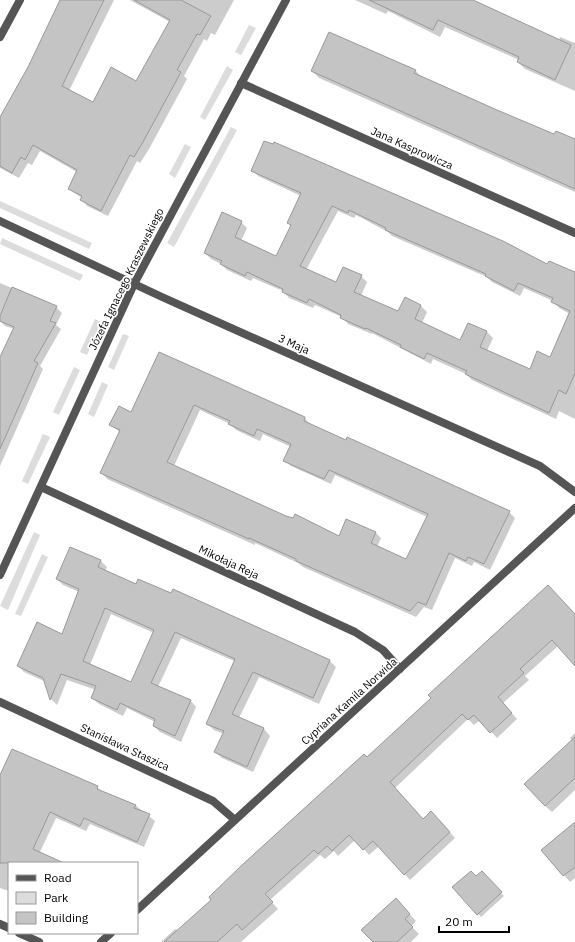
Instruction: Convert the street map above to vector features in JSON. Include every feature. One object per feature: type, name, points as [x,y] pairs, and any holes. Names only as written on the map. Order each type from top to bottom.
[{"type":"street","points":[[0,36],[20,0]]},
{"type":"street","name":"Józefa Ignacego Kraszewskiego","points":[[0,575],[134,284],[286,0]]},
{"type":"street","name":"Jana Kasprowicza","points":[[241,83],[575,234]]},
{"type":"street","name":"3 Maja","points":[[0,221],[134,284],[540,466],[575,492]]},
{"type":"street","name":"Mikołaja Reja","points":[[41,487],[355,632],[383,650],[400,669]]},
{"type":"street","name":"Cypriana Kamila Norwida","points":[[138,909],[575,508]]},
{"type":"street","name":"Stanisława Staszica","points":[[0,702],[213,801],[235,820]]},
{"type":"street","points":[[21,934],[39,942]]},
{"type":"street","points":[[101,942],[110,934]]},
{"type":"green space","points":[[249,25],[256,28],[241,55],[235,52]]},
{"type":"green space","points":[[227,66],[233,70],[205,120],[200,117]]},
{"type":"green space","points":[[231,127],[237,130],[174,247],[167,243]]},
{"type":"green space","points":[[185,144],[191,147],[175,178],[169,174]]},
{"type":"green space","points":[[0,201],[92,243],[89,249],[0,208]]},
{"type":"green space","points":[[2,238],[83,275],[80,281],[0,244]]},
{"type":"green space","points":[[95,319],[101,322],[87,355],[80,352]]},
{"type":"green space","points":[[123,334],[129,336],[114,370],[108,367]]},
{"type":"green space","points":[[74,367],[80,370],[59,415],[53,412]]},
{"type":"green space","points":[[102,382],[108,385],[94,417],[88,414]]},
{"type":"green space","points":[[43,434],[50,437],[28,484],[22,481]]},
{"type":"green space","points":[[34,532],[40,535],[8,610],[0,606]]},
{"type":"green space","points":[[42,554],[48,557],[21,616],[15,614]]},
{"type":"building","points":[[60,0],[104,0],[62,86],[93,102],[111,67],[136,81],[170,20],[134,0],[181,0],[211,16],[200,35],[197,34],[177,70],[181,72],[134,157],[130,155],[101,211],[80,200],[82,196],[68,189],[77,170],[33,145],[25,160],[21,157],[12,173],[0,166],[0,117],[28,67]]},
{"type":"building","points":[[369,0],[473,0],[571,45],[555,80],[517,62],[519,57],[438,20],[433,30]]},
{"type":"building","points":[[329,32],[416,70],[414,73],[497,110],[554,134],[556,131],[575,139],[575,189],[311,71]]},
{"type":"building","points":[[264,141],[273,144],[274,142],[503,241],[547,264],[549,261],[575,272],[575,373],[566,394],[559,390],[549,413],[465,374],[467,371],[427,353],[424,359],[400,347],[401,345],[366,328],[365,329],[340,318],[341,315],[309,299],[307,303],[282,292],[283,289],[247,272],[245,276],[220,264],[222,261],[204,253],[222,212],[242,221],[235,237],[276,256],[291,225],[287,223],[301,193],[251,171]],"holes":[[[332,206],[348,213],[349,210],[386,228],[385,230],[486,274],[485,276],[514,291],[518,283],[553,298],[551,302],[570,311],[550,357],[537,351],[530,369],[480,347],[487,331],[468,323],[460,340],[415,319],[421,305],[405,297],[398,311],[354,292],[362,275],[343,267],[336,282],[300,266]]]},
{"type":"building","points":[[12,287],[57,306],[50,321],[56,323],[34,361],[38,363],[0,449],[0,357],[14,327],[0,321],[0,316]]},
{"type":"building","points":[[159,352],[305,417],[304,421],[346,440],[347,437],[510,511],[484,564],[468,557],[466,561],[449,553],[426,605],[418,602],[410,611],[296,561],[296,559],[249,538],[100,473],[120,430],[109,425],[119,406],[131,412]],"holes":[[[194,405],[230,421],[228,424],[254,436],[257,429],[291,444],[283,461],[324,479],[329,470],[428,514],[406,559],[371,543],[376,532],[346,519],[339,536],[295,514],[293,518],[286,516],[167,462]]]},
{"type":"building","points":[[70,547],[101,560],[98,567],[136,584],[138,579],[171,593],[173,589],[330,660],[313,698],[253,672],[232,714],[264,728],[247,767],[214,752],[224,731],[206,724],[235,659],[175,632],[151,683],[191,700],[175,736],[153,726],[155,719],[120,703],[117,710],[91,698],[96,686],[61,674],[50,700],[43,678],[17,666],[37,622],[62,634],[79,589],[56,579]],"holes":[[[105,608],[154,630],[131,682],[83,661]]]},
{"type":"building","points":[[548,585],[575,614],[575,666],[552,640],[520,669],[524,673],[498,697],[512,713],[490,733],[474,715],[468,720],[462,714],[390,782],[423,819],[431,811],[450,832],[404,875],[373,841],[363,850],[349,835],[332,851],[327,846],[318,854],[314,850],[265,894],[273,902],[242,930],[237,924],[217,942],[164,942],[211,900],[209,897],[242,865],[364,754],[367,757],[431,698],[428,695]]},
{"type":"building","points":[[575,737],[575,778],[545,806],[524,784]]},
{"type":"building","points":[[12,749],[98,786],[97,789],[136,805],[134,808],[150,814],[137,842],[84,818],[80,826],[50,812],[33,849],[62,862],[0,863],[0,775]]},
{"type":"building","points":[[575,822],[575,867],[563,876],[541,850]]},
{"type":"building","points":[[471,871],[476,876],[482,871],[502,892],[477,915],[452,887]]},
{"type":"building","points":[[396,898],[410,914],[405,919],[413,927],[397,942],[373,942],[361,930]]}]
